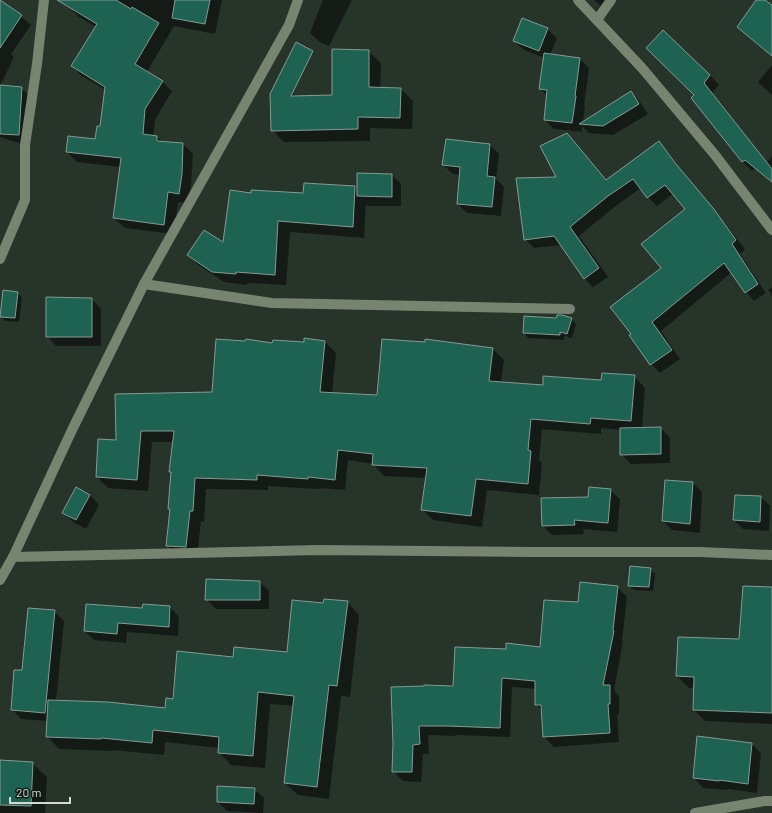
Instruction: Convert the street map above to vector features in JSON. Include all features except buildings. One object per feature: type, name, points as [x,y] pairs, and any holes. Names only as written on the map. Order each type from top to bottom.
[{"type":"street","points":[[0,259],[25,200],[26,145],[44,0]]},
{"type":"street","points":[[0,580],[13,557],[72,430],[144,284],[289,25],[298,0]]},
{"type":"street","points":[[578,0],[642,68],[710,149],[772,230]]},
{"type":"street","points":[[597,20],[611,0]]},
{"type":"street","points":[[144,284],[272,303],[570,309]]},
{"type":"street","points":[[13,557],[318,550],[700,552],[772,555]]},
{"type":"street","points":[[695,813],[772,801]]}]
